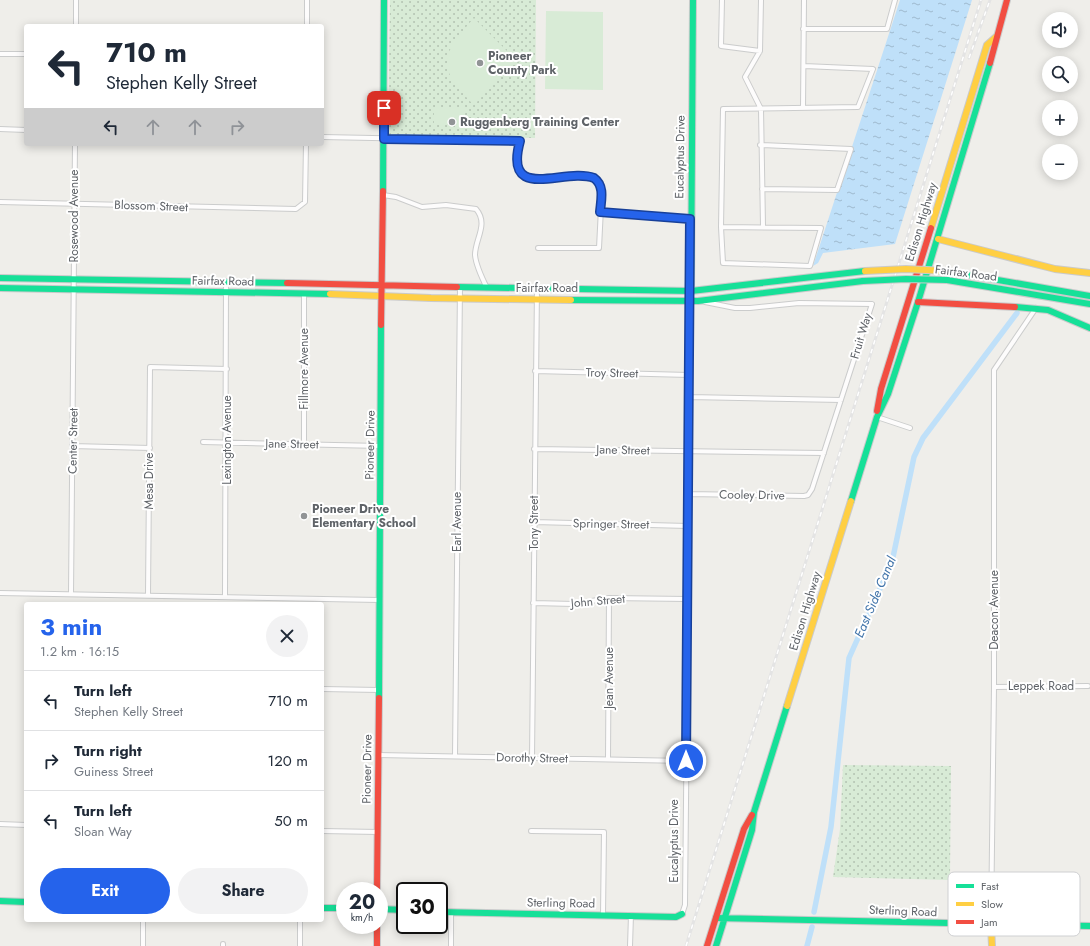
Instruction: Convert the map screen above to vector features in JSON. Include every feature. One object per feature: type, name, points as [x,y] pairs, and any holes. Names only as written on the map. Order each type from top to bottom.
[{"type":"main road","name":"Pioneer Drive","points":[[377,882],[384,195],[384,0]]},
{"type":"main road","name":"Eucalyptus Drive","points":[[690,291],[693,0]]},
{"type":"main road","name":"Edison Highway","points":[[716,946],[752,830],[754,812],[877,417],[888,394],[938,239],[996,47],[996,37],[1007,0]]},
{"type":"main road","name":"Edison Highway","points":[[877,417],[880,389],[987,46],[996,37]]},
{"type":"main road","points":[[938,239],[1055,269],[1090,273]]},
{"type":"main road","name":"Fairfax Road","points":[[0,278],[690,291],[865,271],[906,269],[946,271],[1090,296]]},
{"type":"main road","name":"Fairfax Road","points":[[0,288],[382,295],[459,298],[698,301],[863,281],[906,279],[947,280],[1090,304]]},
{"type":"main road","points":[[918,302],[1036,308],[1048,310],[1090,328]]},
{"type":"main road","name":"Edison Highway","points":[[707,946],[744,829],[754,812]]},
{"type":"main road","points":[[0,901],[24,902]]},
{"type":"main road","points":[[324,908],[336,908]]},
{"type":"main road","name":"Sterling Road","points":[[451,912],[676,917],[682,914]]},
{"type":"main road","name":"Sterling Road","points":[[716,918],[948,924]]},
{"type":"main road","name":"Sterling Road","points":[[1080,926],[1090,926]]},
{"type":"main road","points":[[377,934],[377,946]]},
{"type":"main road","points":[[992,936],[992,946]]},
{"type":"street","points":[[76,0],[76,24]]},
{"type":"street","points":[[307,0],[307,24]]},
{"type":"street","points":[[722,0],[721,46],[760,51]]},
{"type":"street","points":[[761,0],[760,51],[745,77],[761,109],[760,145],[763,226]]},
{"type":"street","points":[[803,108],[804,0]]},
{"type":"street","points":[[803,29],[887,29],[895,0]]},
{"type":"street","points":[[0,54],[24,54]]},
{"type":"street","points":[[721,227],[763,226],[821,228],[810,266],[723,263],[721,227],[723,109],[858,107],[873,69],[804,66]]},
{"type":"street","points":[[0,129],[24,130]]},
{"type":"street","points":[[324,138],[520,141],[518,171],[525,177],[590,176],[598,181],[602,188],[599,248],[538,248]]},
{"type":"street","points":[[760,145],[851,149],[837,190],[762,189]]},
{"type":"street","name":"Rosewood Avenue","points":[[74,289],[75,146]]},
{"type":"street","name":"Blossom Street","points":[[0,202],[74,202],[296,209],[305,202],[306,146]]},
{"type":"street","points":[[384,195],[396,197],[422,207],[446,205],[476,209],[482,227],[475,256],[487,288]]},
{"type":"street","points":[[600,212],[690,219]]},
{"type":"street","name":"Lexington Avenue","points":[[225,597],[227,443],[226,282]]},
{"type":"street","name":"Earl Avenue","points":[[455,756],[460,287]]},
{"type":"street","name":"Tony Street","points":[[532,758],[536,288]]},
{"type":"street","name":"Center Street","points":[[71,594],[74,289]]},
{"type":"street","name":"Eucalyptus Drive","points":[[682,914],[685,905],[690,291]]},
{"type":"street","name":"Fillmore Avenue","points":[[304,294],[304,444]]},
{"type":"street","name":"Fruit Way","points":[[698,301],[735,308],[799,303],[872,304],[812,489]]},
{"type":"street","name":"Deacon Avenue","points":[[992,872],[994,687],[994,370],[1036,308]]},
{"type":"street","name":"Mesa Drive","points":[[148,595],[150,367],[227,369]]},
{"type":"street","name":"Troy Street","points":[[535,371],[689,374]]},
{"type":"street","points":[[689,397],[841,400]]},
{"type":"street","points":[[877,417],[910,428]]},
{"type":"street","name":"Jane Street","points":[[203,442],[381,446]]},
{"type":"street","points":[[72,446],[150,448]]},
{"type":"street","name":"Jane Street","points":[[534,449],[824,453]]},
{"type":"street","name":"Cooley Drive","points":[[688,494],[804,496],[808,495],[812,489]]},
{"type":"street","name":"Springer Street","points":[[534,522],[688,526]]},
{"type":"street","points":[[0,593],[380,600]]},
{"type":"street","name":"John Street","points":[[533,603],[574,604],[609,598],[687,599]]},
{"type":"street","name":"Jean Avenue","points":[[608,759],[609,598]]},
{"type":"street","name":"Leppek Road","points":[[994,687],[1088,686]]},
{"type":"street","points":[[324,689],[379,690]]},
{"type":"street","name":"Dorothy Street","points":[[378,755],[686,761]]},
{"type":"street","points":[[0,824],[24,825]]},
{"type":"street","points":[[324,831],[378,832]]},
{"type":"street","points":[[531,831],[604,832],[603,915]]},
{"type":"street","points":[[451,912],[451,946]]},
{"type":"street","points":[[630,946],[631,915]]},
{"type":"street","points":[[143,922],[143,946]]},
{"type":"street","points":[[300,922],[300,946]]},
{"type":"green space","points":[[390,0],[536,0],[535,138],[388,135]]},
{"type":"green space","points":[[546,11],[603,12],[603,90],[545,89]]},
{"type":"green space","name":"Pioneer County Park","points":[[474,18],[512,56],[512,65],[474,105],[453,81],[447,62],[449,53],[454,43],[462,31]]},
{"type":"green space","points":[[434,109],[465,109],[464,123],[434,123]]},
{"type":"green space","points":[[843,765],[951,766],[950,872],[948,872],[948,880],[833,877],[840,829]]},
{"type":"water","points":[[900,0],[972,0],[895,244],[823,253],[818,263],[813,266]]},
{"type":"waterway","name":"East Side Canal","points":[[814,912],[831,827],[849,658],[892,562],[914,457],[923,438],[1017,313]]},
{"type":"waterway","name":"East Side Canal","points":[[807,946],[812,927]]},
{"type":"railway","points":[[686,946],[981,0]]},
{"type":"railway","points":[[969,58],[990,0]]},
{"type":"traffic: fast","points":[[383,191],[384,0]]},
{"type":"traffic: fast","points":[[691,291],[693,0]]},
{"type":"traffic: fast","points":[[851,501],[877,417],[888,394],[918,302],[990,63]]},
{"type":"traffic: fast","points":[[457,287],[691,291],[865,271]]},
{"type":"traffic: fast","points":[[946,271],[1090,296]]},
{"type":"traffic: fast","points":[[0,278],[287,283]]},
{"type":"traffic: fast","points":[[863,281],[906,279],[947,280]]},
{"type":"traffic: fast","points":[[947,280],[1090,304]]},
{"type":"traffic: fast","points":[[571,300],[698,301],[863,281]]},
{"type":"traffic: fast","points":[[0,288],[330,294]]},
{"type":"traffic: fast","points":[[1015,307],[1048,310],[1090,328]]},
{"type":"traffic: fast","points":[[379,698],[381,325]]},
{"type":"traffic: fast","points":[[716,946],[752,830],[754,812],[787,706]]},
{"type":"traffic: fast","points":[[0,901],[24,902]]},
{"type":"traffic: fast","points":[[324,908],[336,908]]},
{"type":"traffic: fast","points":[[388,909],[396,910]]},
{"type":"traffic: fast","points":[[448,912],[676,917],[682,914]]},
{"type":"traffic: fast","points":[[716,918],[948,923]]},
{"type":"traffic: fast","points":[[1080,926],[1090,926]]},
{"type":"traffic: slow","points":[[931,228],[987,45],[996,37]]},
{"type":"traffic: slow","points":[[938,239],[1055,269],[1090,273]]},
{"type":"traffic: slow","points":[[865,271],[906,269],[946,271]]},
{"type":"traffic: slow","points":[[330,294],[431,298],[571,300]]},
{"type":"traffic: slow","points":[[787,706],[851,501]]},
{"type":"traffic: slow","points":[[992,936],[992,946]]},
{"type":"traffic: jam","points":[[990,63],[1007,0]]},
{"type":"traffic: jam","points":[[381,325],[383,191]]},
{"type":"traffic: jam","points":[[877,411],[881,389],[931,228]]},
{"type":"traffic: jam","points":[[287,283],[457,287]]},
{"type":"traffic: jam","points":[[918,302],[1015,307]]},
{"type":"traffic: jam","points":[[377,882],[379,698]]},
{"type":"traffic: jam","points":[[707,946],[744,829],[752,815]]},
{"type":"traffic: jam","points":[[377,934],[377,946]]},
{"type":"place","name":"Pioneer County Park","points":[[480,63]]},
{"type":"place","name":"Ruggenberg Training Center","points":[[452,122]]},
{"type":"place","name":"Pioneer Drive Elementary School","points":[[304,516]]},
{"type":"route","points":[[384,108],[384,139],[520,141],[518,147],[517,166],[521,175],[534,178],[590,176],[598,181],[602,188],[600,212],[690,219],[686,761]]}]
